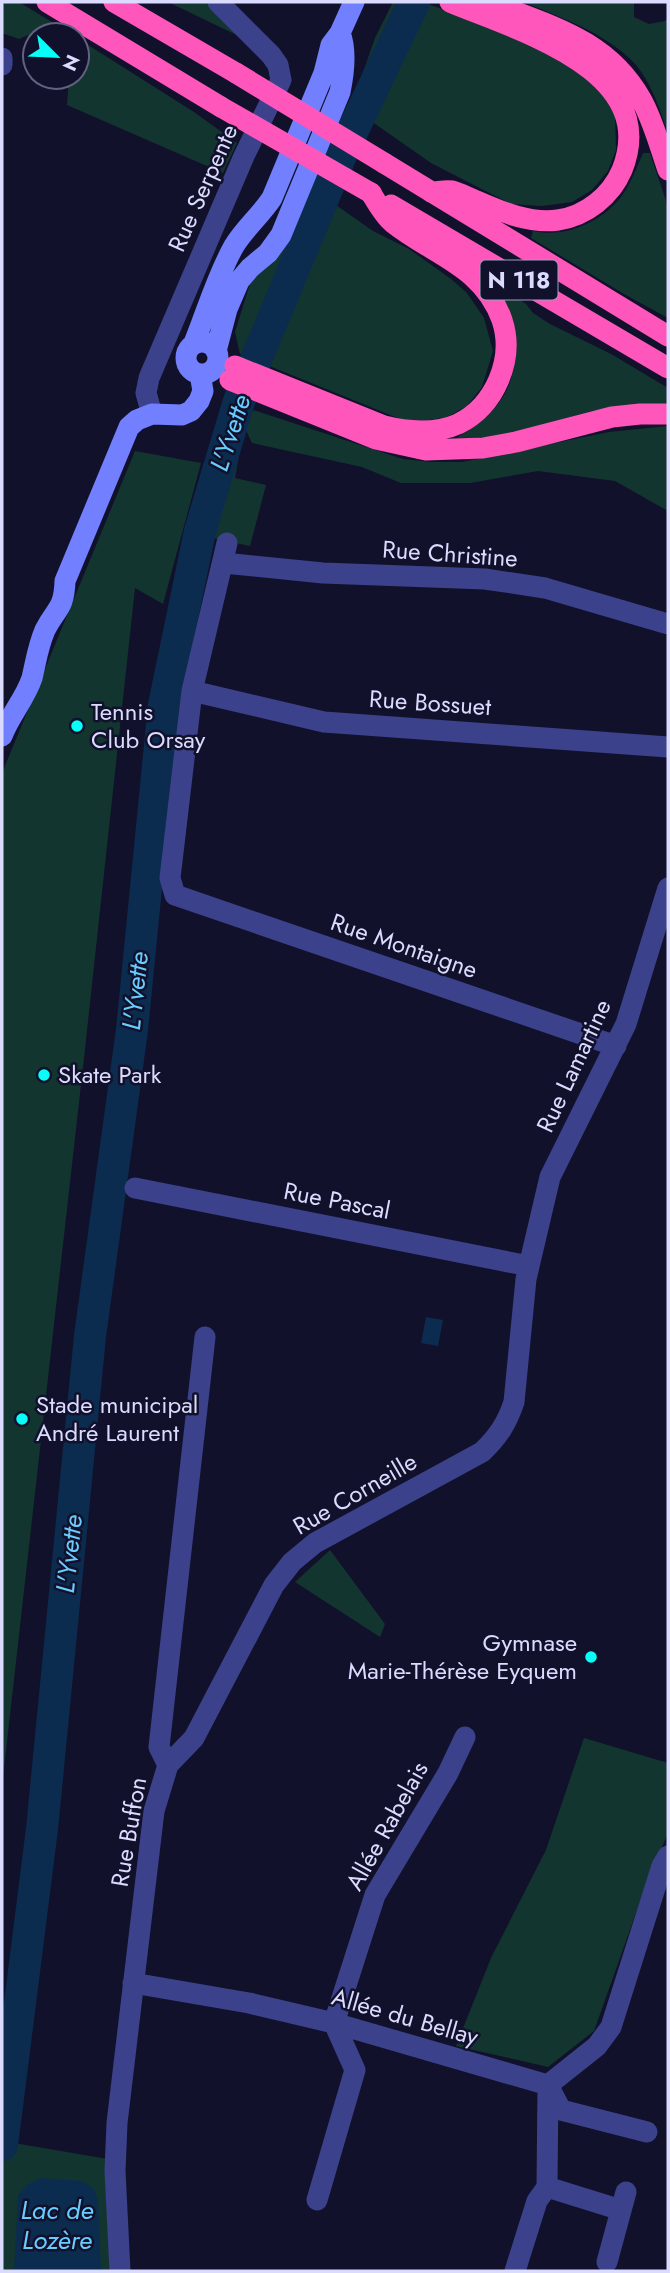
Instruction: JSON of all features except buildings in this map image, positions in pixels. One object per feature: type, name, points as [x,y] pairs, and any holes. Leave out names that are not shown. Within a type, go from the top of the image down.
[{"type":"highway","name":"N 118","points":[[47,2],[221,107],[668,368]]},
{"type":"highway","name":"N 118","points":[[114,2],[668,336]]},
{"type":"highway","points":[[431,192],[453,191],[503,212],[531,220],[557,220],[577,215],[594,206],[610,190],[621,172],[626,156],[626,118],[607,83],[591,69],[554,46],[450,2]]},
{"type":"highway","points":[[490,2],[569,33],[600,50],[616,63],[643,102],[668,170]]},
{"type":"highway","points":[[265,387],[384,426],[413,431],[442,429],[457,424],[487,401],[501,378],[506,351],[503,322],[490,294],[468,273],[391,222],[371,193]]},
{"type":"highway","points":[[218,367],[376,439],[426,450],[483,448],[516,442],[612,416],[668,414]]},
{"type":"main road","points":[[218,367],[191,370],[186,361],[187,351],[194,343],[226,261],[236,243],[272,198],[324,73],[331,45],[340,33],[354,2]]},
{"type":"main road","points":[[2,736],[19,708],[32,678],[36,653],[47,627],[57,614],[64,597],[65,581],[130,427],[137,420],[152,414],[182,415],[191,411],[218,367],[227,309],[239,281],[268,253],[281,235],[340,92],[344,75],[343,42],[340,33]]},
{"type":"main road","points":[[194,343],[209,343],[218,367]]},
{"type":"street","name":"Rue Serpente","points":[[152,414],[146,393],[149,378],[244,156],[281,80],[278,65],[271,55],[218,2]]},
{"type":"street","points":[[2,58],[2,65]]},
{"type":"street","name":"Rue Christine","points":[[192,691],[225,553],[323,573],[485,579],[545,588],[668,624]]},
{"type":"street","name":"Rue Bossuet","points":[[192,691],[324,722],[668,747]]},
{"type":"street","name":"Rue Montaigne","points":[[192,691],[170,878],[175,895],[616,1046]]},
{"type":"street","name":"Rue Lamartine","points":[[529,1266],[550,1177],[616,1046],[661,939],[668,888]]},
{"type":"street","name":"Rue Pascal","points":[[135,1188],[529,1266]]},
{"type":"street","name":"Rue Corneille","points":[[168,1765],[194,1738],[274,1585],[292,1562],[316,1543],[482,1452],[496,1438],[508,1421],[514,1402],[529,1266]]},
{"type":"street","name":"Rue Buffon","points":[[120,2271],[115,2171],[117,2123],[154,1811],[168,1765],[159,1747],[205,1337]]},
{"type":"street","name":"Allée Rabelais","points":[[334,2023],[375,1895],[448,1773],[465,1737]]},
{"type":"street","points":[[548,2085],[597,2046],[611,2026],[662,1866],[668,1856]]},
{"type":"street","name":"Allée du Bellay","points":[[133,1983],[249,2003],[334,2023],[548,2085]]},
{"type":"street","points":[[317,2200],[355,2070],[334,2023]]},
{"type":"street","points":[[548,2085],[561,2110],[647,2132]]},
{"type":"street","points":[[515,2271],[537,2201],[547,2187],[548,2085]]},
{"type":"street","points":[[547,2187],[623,2201],[607,2262]]},
{"type":"green space","points":[[2,2],[19,2],[50,21],[21,21],[19,39],[2,33]]},
{"type":"green space","points":[[168,2],[215,2],[247,40]]},
{"type":"green space","points":[[393,2],[422,2],[486,24],[555,55],[603,92],[615,115],[616,150],[608,171],[592,190],[572,202],[542,206],[511,204],[431,163],[351,107],[375,38]]},
{"type":"green space","points":[[523,2],[634,2],[634,17],[649,24],[668,18],[668,133],[648,82],[628,57],[591,32]]},
{"type":"green space","points":[[91,47],[194,112],[237,143],[223,173],[67,105],[68,91],[91,91]]},
{"type":"green space","points":[[643,153],[650,153],[668,207],[668,318],[531,238],[533,231],[546,233],[573,229],[610,209],[627,188]]},
{"type":"green space","points":[[303,182],[373,231],[409,249],[467,293],[484,318],[493,351],[482,387],[467,406],[447,417],[423,421],[400,419],[240,354],[235,332],[248,290],[287,192]]},
{"type":"green space","points":[[507,291],[550,324],[611,354],[668,388],[668,406],[592,411],[496,437],[456,438],[492,411],[510,382],[513,370],[512,355],[502,295]]},
{"type":"green space","points":[[253,410],[403,459],[431,462],[462,462],[609,432],[668,426],[668,511],[615,481],[538,471],[470,483],[401,483],[362,467],[252,443],[244,426]]},
{"type":"green space","name":"Stade municipal André Laurent","points":[[135,451],[201,463],[163,604],[135,588],[2,1786],[2,773]]},
{"type":"green space","points":[[232,453],[239,455],[235,478],[266,485],[250,546],[212,538]]},
{"type":"green space","points":[[330,1550],[385,1624],[380,1637],[295,1582]]},
{"type":"green space","points":[[584,1738],[668,1763],[668,1833],[648,1879],[594,2031],[548,2067],[456,2046],[491,1958],[546,1850]]},
{"type":"green space","points":[[2,2141],[108,2159],[110,2271],[2,2271]]},
{"type":"water","points":[[426,1317],[443,1320],[438,1346],[421,1343]]},
{"type":"water","name":"Lac de Lozère","points":[[41,2178],[82,2181],[94,2189],[98,2201],[101,2271],[14,2271],[18,2195],[27,2185]]},
{"type":"waterway","name":"L'Yvette","points":[[2,2145],[42,1829],[90,1336],[132,1030],[164,705],[200,531],[239,401],[341,155],[414,2]]},
{"type":"place","name":"Tennis Club Orsay","points":[[77,726]]},
{"type":"place","name":"Skate Park","points":[[44,1075]]},
{"type":"place","name":"Stade municipal André Laurent","points":[[22,1419]]},
{"type":"place","name":"Gymnase Marie-Thérèse Eyquem","points":[[591,1657]]}]
